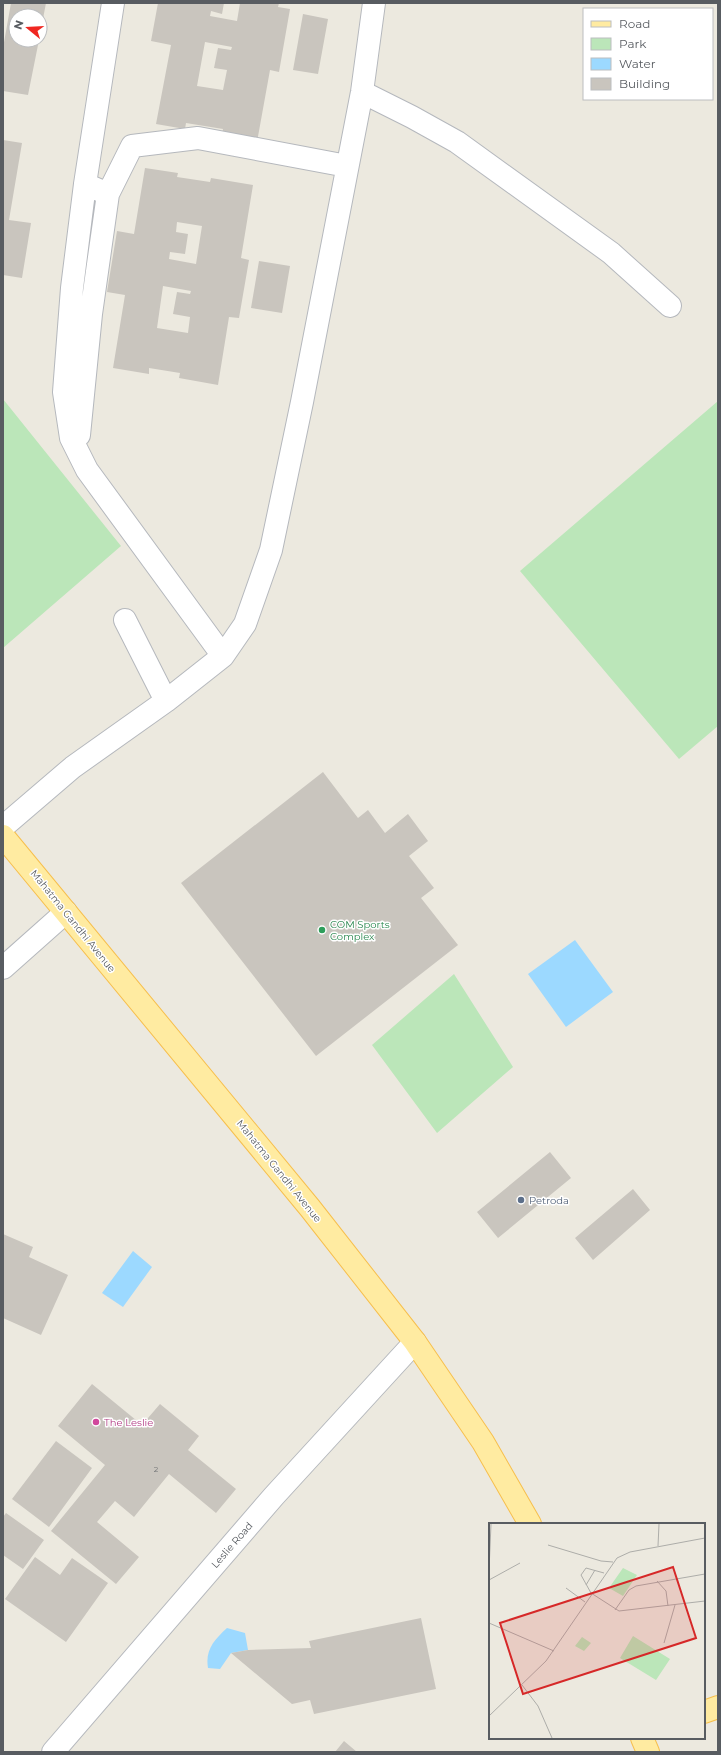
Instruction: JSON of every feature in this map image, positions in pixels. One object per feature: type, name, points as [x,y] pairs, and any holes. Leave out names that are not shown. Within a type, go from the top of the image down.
[{"type":"main road","name":"Mahatma Gandhi Avenue","points":[[3,836],[310,1208],[415,1342],[483,1442],[529,1523]]},
{"type":"main road","points":[[705,1712],[718,1707]]},
{"type":"main road","points":[[642,1739],[648,1752]]},
{"type":"street","points":[[114,3],[85,184],[72,288],[64,392],[72,438],[87,470],[223,656]]},
{"type":"street","points":[[3,827],[73,767],[166,701],[223,656],[245,624],[271,550],[302,402],[362,92],[374,3]]},
{"type":"street","points":[[362,92],[412,116],[457,142],[611,253],[670,306]]},
{"type":"street","points":[[78,450],[91,314],[108,194],[132,146],[198,138],[347,166]]},
{"type":"street","points":[[85,184],[108,194]]},
{"type":"street","points":[[125,620],[166,701]]},
{"type":"street","points":[[3,968],[66,912]]},
{"type":"street","name":"Leslie Road","points":[[54,1752],[274,1496],[415,1342]]},
{"type":"green space","points":[[3,399],[121,546],[3,648]]},
{"type":"green space","points":[[718,401],[718,726],[679,759],[520,571]]},
{"type":"green space","points":[[454,974],[513,1067],[437,1133],[372,1045]]},
{"type":"water","points":[[575,940],[613,992],[566,1027],[528,974]]},
{"type":"water","points":[[133,1251],[152,1267],[123,1307],[102,1293]]},
{"type":"water","points":[[227,1628],[245,1633],[248,1650],[231,1653],[220,1669],[208,1668],[207,1662],[209,1651],[214,1641]]},
{"type":"building","points":[[11,3],[46,3],[45,8],[10,8]]},
{"type":"building","points":[[158,3],[224,3],[222,14],[211,11],[210,16],[237,21],[240,3],[279,3],[278,7],[290,9],[279,72],[270,70],[257,142],[222,135],[223,129],[186,123],[185,129],[156,124],[171,45],[151,41]],"holes":[[[205,42],[232,47],[231,50],[218,48],[214,68],[227,70],[223,90],[197,86]]]},
{"type":"building","points":[[303,14],[328,19],[318,74],[293,70]]},
{"type":"building","points":[[8,20],[8,48],[37,48],[28,95],[3,91],[3,48]]},
{"type":"building","points":[[3,140],[22,143],[9,220],[31,223],[22,278],[3,275]]},
{"type":"building","points":[[145,168],[178,173],[177,177],[210,182],[211,178],[253,185],[241,258],[249,260],[239,318],[229,317],[218,385],[179,378],[180,373],[149,368],[149,374],[113,368],[125,295],[107,292],[117,231],[134,234]],"holes":[[[177,222],[202,226],[196,264],[169,259],[170,252],[185,254],[188,234],[176,232]],[[163,286],[191,291],[190,294],[177,292],[173,314],[190,317],[188,333],[157,328]]]},
{"type":"building","points":[[259,261],[290,266],[282,313],[251,308]]},
{"type":"building","points":[[323,772],[358,818],[368,810],[385,833],[408,814],[428,841],[409,856],[434,888],[421,898],[458,945],[316,1056],[181,883]]},
{"type":"building","points":[[550,1152],[571,1178],[498,1238],[477,1212]]},
{"type":"building","points":[[633,1189],[650,1210],[593,1260],[575,1238]]},
{"type":"building","points":[[3,1234],[33,1247],[29,1257],[68,1275],[41,1335],[3,1318]]},
{"type":"building","points":[[92,1384],[142,1425],[160,1404],[199,1436],[188,1450],[236,1489],[216,1513],[169,1474],[134,1517],[115,1501],[97,1522],[139,1557],[116,1584],[51,1531],[105,1465],[58,1426]]},
{"type":"building","points":[[56,1441],[92,1468],[49,1527],[12,1499]]},
{"type":"building","points":[[6,1513],[44,1540],[23,1569],[3,1555],[3,1517]]},
{"type":"building","points":[[35,1557],[60,1575],[72,1558],[108,1583],[66,1642],[5,1599]]},
{"type":"building","points":[[421,1618],[436,1689],[314,1714],[310,1700],[292,1704],[231,1653],[248,1650],[311,1648],[309,1641]]},
{"type":"building","points":[[344,1741],[357,1752],[335,1752]]},
{"type":"place","name":"COM Sports Complex","points":[[322,930]]},
{"type":"place","name":"Petroda","points":[[521,1200]]},
{"type":"place","name":"The Leslie","points":[[96,1422]]}]
